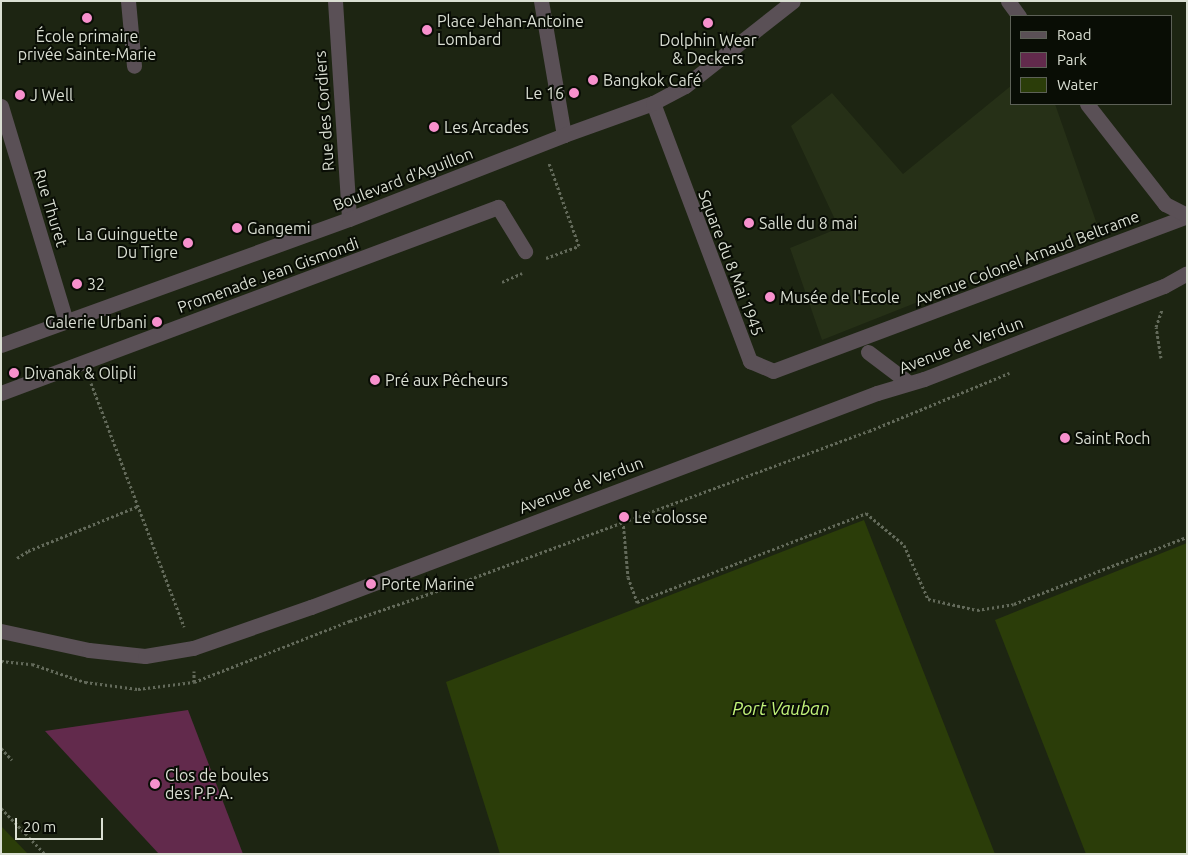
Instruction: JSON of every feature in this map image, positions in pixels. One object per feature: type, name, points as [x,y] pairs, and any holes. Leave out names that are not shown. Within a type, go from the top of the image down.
[{"type":"street","points":[[128,1],[134,66]]},
{"type":"street","name":"Rue des Cordiers","points":[[335,1],[349,219]]},
{"type":"street","points":[[541,1],[564,135]]},
{"type":"street","name":"Boulevard d'Aguillon","points":[[1,344],[349,219],[564,135],[653,103],[685,86],[793,1]]},
{"type":"street","points":[[1008,1],[1018,15]]},
{"type":"street","name":"Square du 8 Mai 1945","points":[[653,103],[750,362],[773,371],[823,353]]},
{"type":"street","points":[[1088,105],[1165,204],[1187,215]]},
{"type":"street","name":"Rue Thuret","points":[[1,106],[66,321]]},
{"type":"street","name":"Promenade Jean Gismondi","points":[[1,393],[498,207],[525,251]]},
{"type":"street","name":"Avenue Colonel Arnaud Beltrame","points":[[823,353],[1187,215]]},
{"type":"street","name":"Avenue de Verdun","points":[[1159,287],[1187,260]]},
{"type":"street","name":"Avenue de Verdun","points":[[1,631],[89,650],[145,656],[193,648],[311,607],[602,496],[909,383],[1159,287],[1187,273]]},
{"type":"street","points":[[868,352],[909,383]]},
{"type":"path","points":[[540,260],[579,246],[542,144]]},
{"type":"path","points":[[1159,287],[1162,311],[1156,327],[1161,358]]},
{"type":"path","points":[[1154,314],[1171,308]]},
{"type":"path","points":[[194,682],[350,621],[446,588],[868,431],[1015,370]]},
{"type":"path","points":[[89,378],[193,648]]},
{"type":"path","points":[[17,558],[28,551],[138,506]]},
{"type":"path","points":[[623,521],[628,577],[637,602],[866,514],[904,545],[928,598],[977,610],[1014,604],[1187,536]]},
{"type":"path","points":[[1,748],[12,760]]},
{"type":"path","points":[[1,808],[45,854]]},
{"type":"shaded area","points":[[1010,87],[1010,105],[1055,105],[1099,230],[822,340],[790,248],[839,228],[791,126],[832,93],[903,174]]},
{"type":"green space","name":"Clos de boules des P.P.A.","points":[[188,710],[243,854],[159,854],[45,731]]},
{"type":"water","name":"Port Vauban","points":[[864,520],[995,854],[500,854],[446,682]]},
{"type":"water","points":[[1187,543],[1187,854],[1086,854],[995,620]]},
{"type":"water","points":[[1,826],[28,854],[1,854]]},
{"type":"place","name":"École primaire privée Sainte-Marie","points":[[87,18]]},
{"type":"place","name":"Dolphin Wear & Deckers","points":[[708,23]]},
{"type":"place","name":"Place Jehan-Antoine Lombard","points":[[427,30]]},
{"type":"place","name":"Bangkok Café","points":[[593,80]]},
{"type":"place","name":"Le 16","points":[[574,93]]},
{"type":"place","name":"J Well","points":[[20,95]]},
{"type":"place","name":"Les Arcades","points":[[434,127]]},
{"type":"place","name":"Salle du 8 mai","points":[[749,223]]},
{"type":"place","name":"Gangemi","points":[[237,228]]},
{"type":"place","name":"La Guinguette Du Tigre","points":[[188,243]]},
{"type":"place","name":"32","points":[[77,284]]},
{"type":"place","name":"Musée de l'Ecole","points":[[770,297]]},
{"type":"place","name":"Galerie Urbani","points":[[157,322]]},
{"type":"place","name":"Divanak & Olipli","points":[[14,373]]},
{"type":"place","name":"Pré aux Pêcheurs","points":[[375,380]]},
{"type":"place","name":"Saint Roch","points":[[1065,438]]},
{"type":"place","name":"Le colosse","points":[[624,517]]},
{"type":"place","name":"Porte Marine","points":[[371,584]]},
{"type":"place","name":"Clos de boules des P.P.A.","points":[[155,784]]}]
